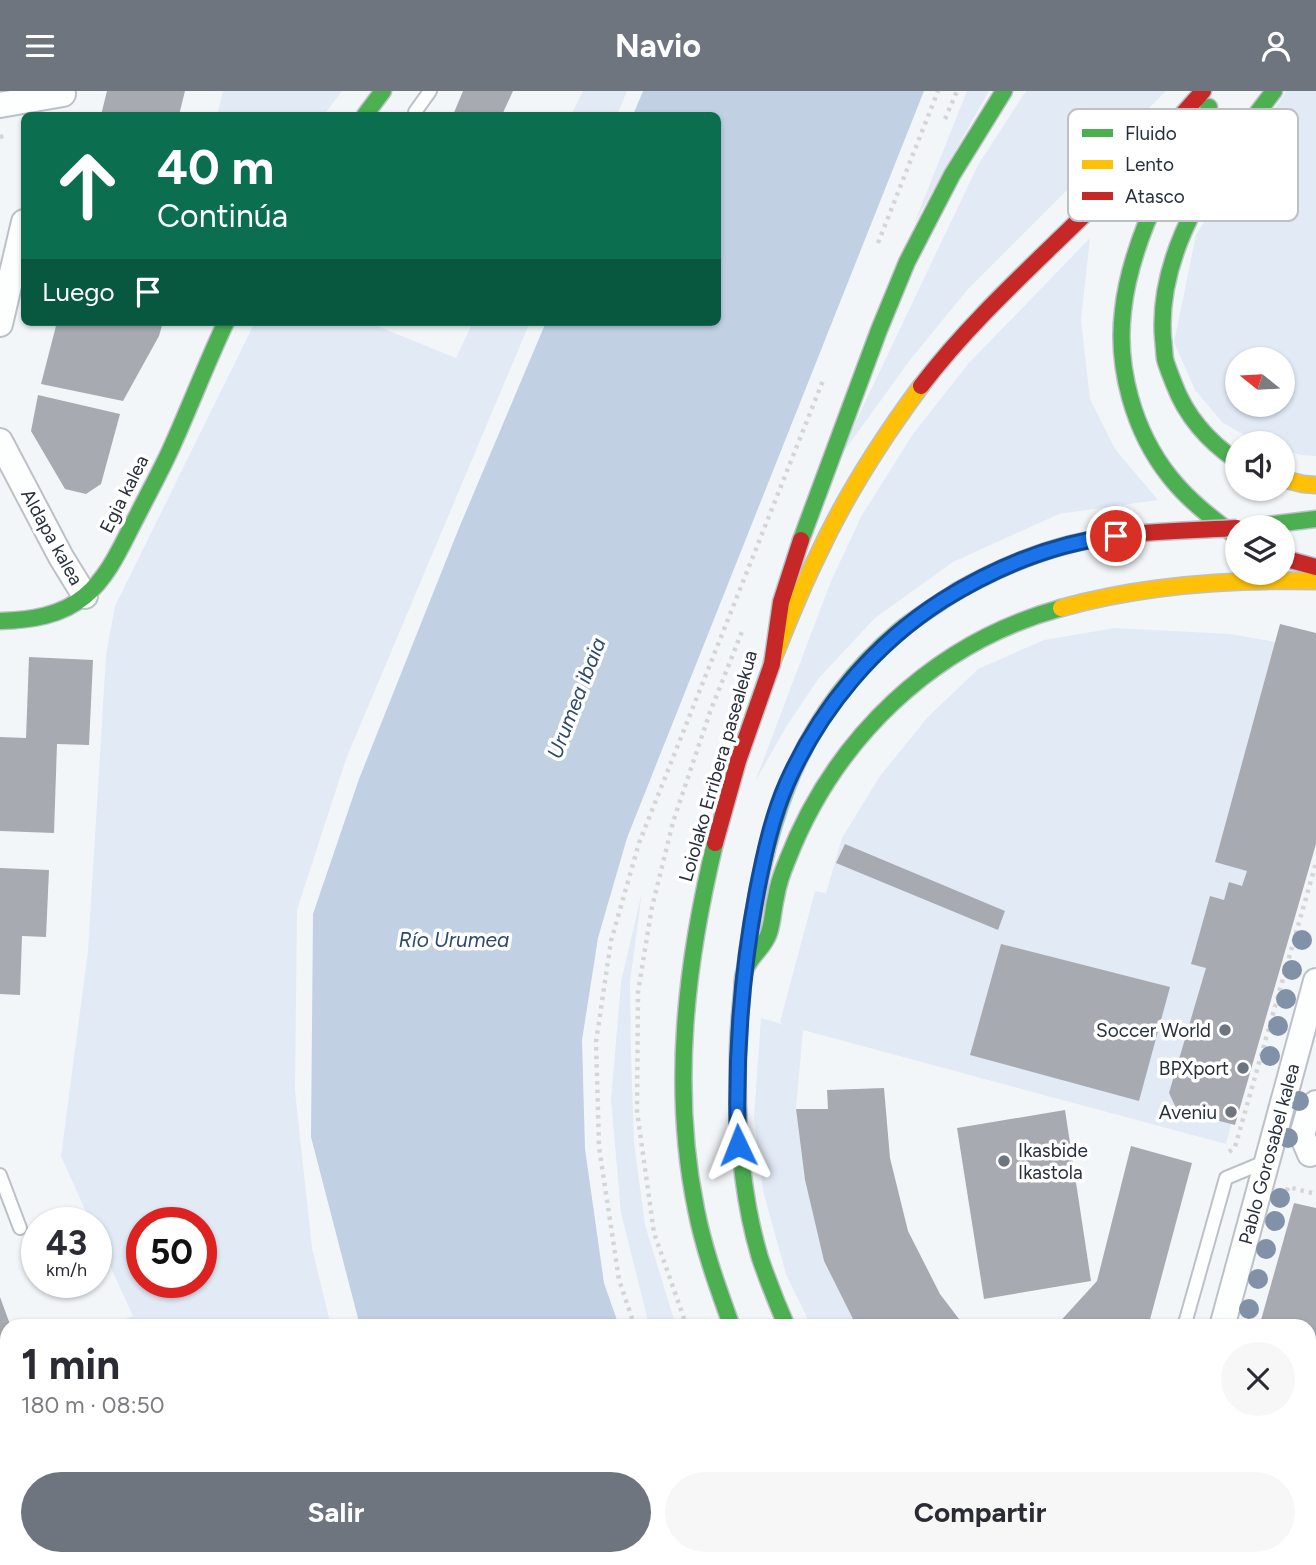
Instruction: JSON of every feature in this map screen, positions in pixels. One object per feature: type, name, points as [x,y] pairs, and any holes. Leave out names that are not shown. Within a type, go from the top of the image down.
[{"type":"main road","points":[[367,112],[383,91]]},
{"type":"main road","name":"Loiolako Erribera pasealekua","points":[[729,1319],[703,1240],[686,1149],[683,1057],[690,971],[708,869],[734,775],[772,662],[782,596],[876,339],[905,266],[933,208],[966,149],[1004,91]]},
{"type":"main road","points":[[1187,109],[1203,91]]},
{"type":"main road","points":[[1208,109],[1213,91]]},
{"type":"main road","points":[[1260,109],[1274,91]]},
{"type":"main road","points":[[772,662],[824,540],[878,448],[920,388],[975,322],[1077,221]]},
{"type":"main road","points":[[1148,221],[1128,271],[1121,315],[1122,355],[1128,391],[1139,424],[1156,458],[1184,494],[1225,529]]},
{"type":"main road","points":[[1189,221],[1168,276],[1162,320],[1164,354],[1171,382],[1187,410],[1203,432],[1225,452]]},
{"type":"main road","name":"Egia kalea","points":[[0,621],[32,620],[50,616],[68,608],[99,582],[115,559],[173,444],[224,326]]},
{"type":"main road","points":[[1295,482],[1316,485]]},
{"type":"main road","points":[[1295,522],[1316,519]]},
{"type":"main road","points":[[784,1319],[763,1266],[744,1191],[738,1145],[737,1064],[739,1022],[751,921],[761,871],[773,823],[800,757],[840,694],[895,634],[926,611],[984,576],[1012,563],[1071,544],[1101,538],[1225,529]]},
{"type":"main road","points":[[1295,561],[1316,567]]},
{"type":"main road","points":[[745,970],[766,939],[779,885],[800,829],[818,794],[864,730],[892,702],[954,654],[1025,619],[1062,607],[1101,599],[1184,586],[1316,581]]},
{"type":"street","points":[[0,105],[61,100]]},
{"type":"street","points":[[0,324],[21,235]]},
{"type":"street","name":"Aldapa kalea","points":[[0,441],[61,557],[85,596]]},
{"type":"street","name":"Pablo Gorosabel kalea","points":[[1224,1319],[1316,981]]},
{"type":"street","points":[[1292,1069],[1306,1086],[1316,1089]]},
{"type":"street","points":[[1313,1155],[1302,1135],[1310,1108],[1316,1103]]},
{"type":"street","points":[[1267,1161],[1288,1153],[1313,1155]]},
{"type":"lane","points":[[415,112],[430,91]]},
{"type":"lane","points":[[1186,1319],[1226,1178],[1267,1161]]},
{"type":"lane","points":[[0,1175],[20,1228]]},
{"type":"path","points":[[876,247],[938,91]]},
{"type":"path","points":[[0,137],[8,135]]},
{"type":"path","points":[[632,1319],[619,1280],[599,1147],[596,1042],[611,941],[639,843],[825,376]]},
{"type":"path","points":[[1226,1154],[1236,1147],[1316,863]]},
{"type":"shaded area","points":[[223,91],[342,91],[326,112],[218,112]]},
{"type":"shaded area","points":[[583,91],[627,91],[618,112],[572,112]]},
{"type":"shaded area","points":[[967,91],[989,91],[914,224]]},
{"type":"shaded area","points":[[1026,91],[1166,91],[1148,109],[1068,109],[1068,189],[968,289],[910,360],[837,461],[978,165]]},
{"type":"shaded area","points":[[1286,91],[1316,91],[1316,456],[1295,453],[1295,431],[1237,431],[1223,423],[1195,390],[1174,342],[1196,235],[1205,221],[1298,221],[1298,109],[1275,109]]},
{"type":"shaded area","points":[[1090,238],[1081,320],[1090,399],[1115,449],[1158,500],[1059,514],[953,562],[875,618],[819,678],[786,727],[755,782],[831,581],[862,515],[913,434],[968,364]]},
{"type":"shaded area","points":[[253,326],[377,326],[456,358],[471,326],[528,326],[346,759],[297,910],[295,1091],[312,1248],[329,1319],[125,1319],[133,1316],[112,1270],[112,1207],[84,1207],[61,1156],[88,951],[106,655],[115,606]]},
{"type":"shaded area","points":[[1115,628],[1230,634],[1316,649],[1316,802],[1226,1144],[803,1030],[796,1109],[805,1181],[824,1261],[853,1319],[808,1319],[786,1274],[763,1191],[754,1117],[761,1018],[785,1025],[780,1022],[815,891],[826,893],[842,838],[880,776],[927,718],[978,669],[1044,640]]},
{"type":"shaded area","points":[[642,892],[630,982],[634,1142],[645,1225],[674,1319],[648,1319],[621,1213],[611,1100],[621,982]]},
{"type":"water","name":"Río Urumea","points":[[643,91],[924,91],[627,838],[598,938],[582,1040],[585,1149],[604,1283],[617,1319],[358,1319],[311,1137],[313,914],[359,779],[459,528],[544,326],[721,326],[721,112],[634,112]]},
{"type":"building","points":[[107,91],[185,91],[180,112],[102,112]]},
{"type":"building","points":[[463,91],[513,91],[503,112],[454,112]]},
{"type":"building","points":[[56,326],[162,326],[123,401],[41,384]]},
{"type":"building","points":[[38,395],[120,414],[101,484],[86,494],[65,489],[31,431]]},
{"type":"building","points":[[1280,624],[1316,633],[1316,844],[1235,1125],[1177,1110],[1169,1093],[1206,968],[1191,964],[1210,896],[1224,900],[1229,882],[1242,886],[1247,871],[1215,862]]},
{"type":"building","points":[[29,657],[93,660],[89,745],[57,744],[54,833],[0,831],[0,737],[26,738]]},
{"type":"building","points":[[845,844],[1005,911],[998,930],[836,863]]},
{"type":"building","points":[[0,868],[49,870],[46,937],[22,936],[20,995],[0,994]]},
{"type":"building","points":[[1001,944],[1170,987],[1139,1101],[970,1055]]},
{"type":"building","points":[[884,1088],[890,1158],[908,1231],[940,1294],[959,1319],[853,1319],[824,1261],[805,1180],[796,1109],[828,1109],[827,1090]]},
{"type":"building","points":[[1065,1110],[1091,1281],[984,1299],[957,1128]]},
{"type":"building","name":"Ikasbide Ikastola","points":[[1131,1146],[1192,1163],[1150,1319],[1062,1319],[1097,1281]]},
{"type":"building","points":[[1294,1203],[1316,1208],[1316,1319],[1261,1319]]},
{"type":"building","points":[[0,1297],[8,1319],[0,1319]]},
{"type":"traffic: fast","points":[[367,112],[383,91]]},
{"type":"traffic: fast","points":[[801,540],[907,262],[952,175],[1004,91]]},
{"type":"traffic: fast","points":[[1261,109],[1274,91]]},
{"type":"traffic: fast","points":[[1147,221],[1138,245],[1124,300],[1122,355],[1130,399],[1146,440],[1170,477],[1185,494],[1225,528]]},
{"type":"traffic: fast","points":[[1189,221],[1170,270],[1164,304],[1165,359],[1185,407],[1200,427],[1225,451]]},
{"type":"traffic: fast","points":[[0,621],[34,618],[66,608],[85,596],[102,579],[121,548],[164,462],[224,326]]},
{"type":"traffic: fast","points":[[1295,522],[1316,519]]},
{"type":"traffic: fast","points":[[745,970],[761,873],[773,827],[807,742],[832,703],[862,665],[900,630],[957,591]]},
{"type":"traffic: fast","points":[[784,1319],[760,1258],[748,1207],[741,1156],[738,1046],[743,978],[746,967],[769,933],[780,879],[787,861],[807,817],[832,775],[861,737],[894,702],[930,671],[971,645],[1014,624],[1061,608]]},
{"type":"traffic: fast","points":[[715,843],[696,934],[690,979],[685,1025],[684,1117],[688,1163],[699,1224],[729,1319]]},
{"type":"traffic: slow","points":[[772,662],[839,512],[878,448],[921,386]]},
{"type":"traffic: slow","points":[[1295,482],[1316,485]]},
{"type":"traffic: slow","points":[[1061,608],[1123,594],[1187,585],[1316,581]]},
{"type":"traffic: jam","points":[[1187,109],[1203,91]]},
{"type":"traffic: jam","points":[[921,386],[979,319],[1078,221]]},
{"type":"traffic: jam","points":[[957,591],[1012,564],[1071,544],[1133,534],[1225,529]]},
{"type":"traffic: jam","points":[[715,843],[738,761],[772,664],[781,602],[801,540]]},
{"type":"traffic: jam","points":[[1295,561],[1316,567]]},
{"type":"place","name":"Soccer World","points":[[1225,1030]]},
{"type":"place","name":"BPXport","points":[[1243,1068]]},
{"type":"place","name":"Aveniu","points":[[1231,1112]]},
{"type":"place","name":"Ikasbide Ikastola","points":[[1004,1161]]},
{"type":"route","points":[[738,1145],[739,1022],[751,921],[773,823],[786,786],[819,724],[865,664],[895,634],[957,591],[984,576],[1041,552],[1116,536]]},
{"type":"water label","name":"Urumea ibaia","points":[[576,698]]}]
